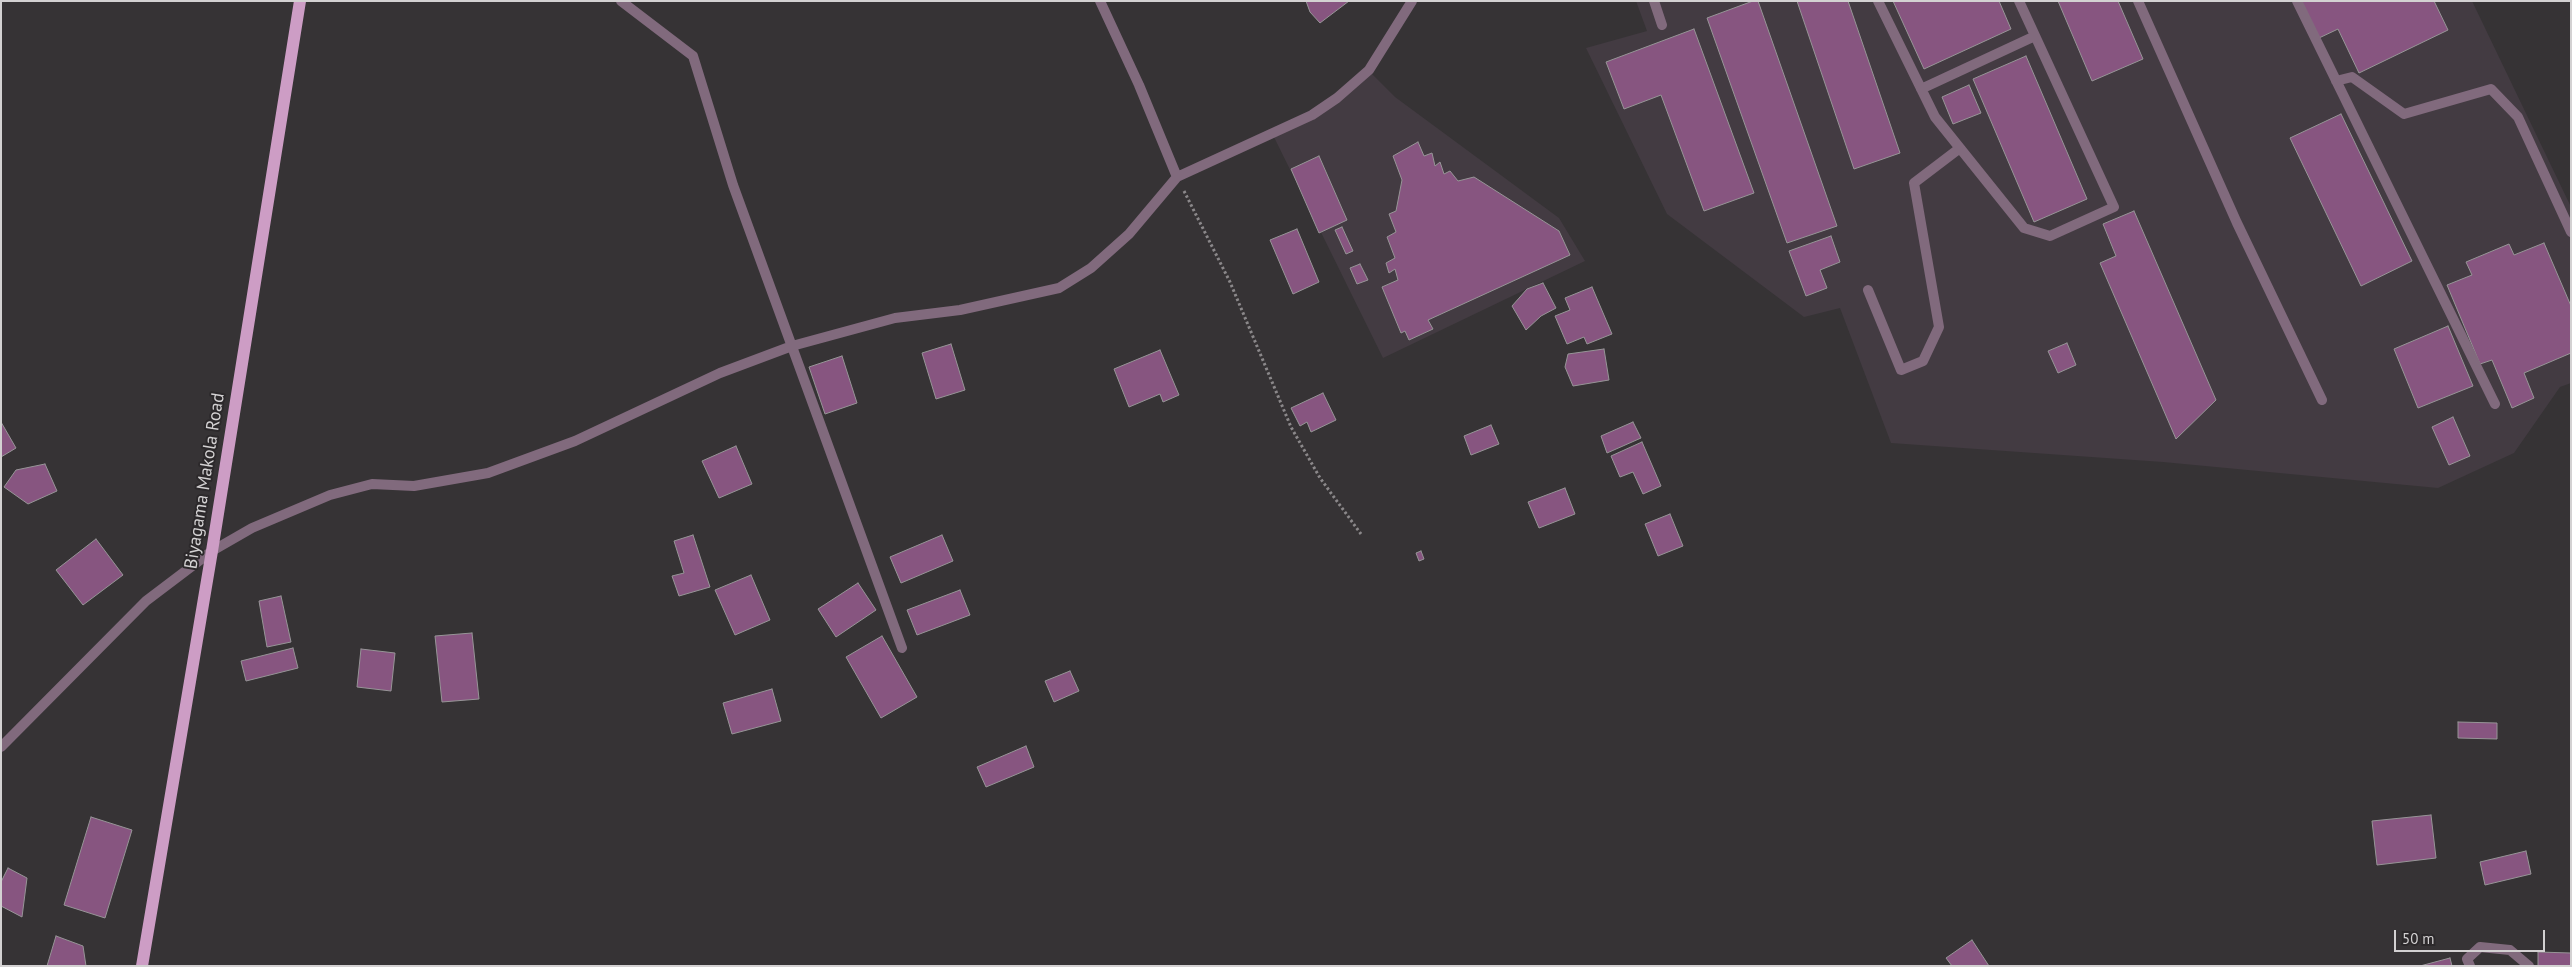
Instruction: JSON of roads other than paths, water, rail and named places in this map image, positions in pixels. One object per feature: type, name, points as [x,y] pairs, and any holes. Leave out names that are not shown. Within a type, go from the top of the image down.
[{"type":"main road","name":"Biyagama Makola Road","points":[[142,966],[212,551],[300,1]]},
{"type":"street","points":[[621,1],[693,56],[733,184],[902,648]]},
{"type":"street","points":[[1100,1],[1139,85],[1177,177]]},
{"type":"street","points":[[1,747],[146,602],[212,551],[252,528],[330,495],[372,484],[414,486],[488,473],[575,441],[720,373],[792,346],[895,318],[960,310],[1058,288],[1091,268],[1130,234],[1177,177],[1312,115],[1337,98],[1369,70],[1412,1]]},
{"type":"street","points":[[1654,1],[1662,25]]},
{"type":"street","points":[[1878,1],[1935,117],[2024,228],[2050,236],[2114,206],[2019,1]]},
{"type":"street","points":[[2138,1],[2237,223],[2322,400]]},
{"type":"street","points":[[2296,1],[2495,404]]},
{"type":"street","points":[[1921,89],[2035,36]]},
{"type":"street","points":[[2336,81],[2352,77],[2404,114],[2490,88],[2518,117],[2571,232]]},
{"type":"street","points":[[1868,290],[1901,370],[1924,361],[1939,327],[1914,182],[1960,148]]},
{"type":"street","points":[[2470,966],[2467,959],[2480,948],[2510,950],[2530,966]]}]
